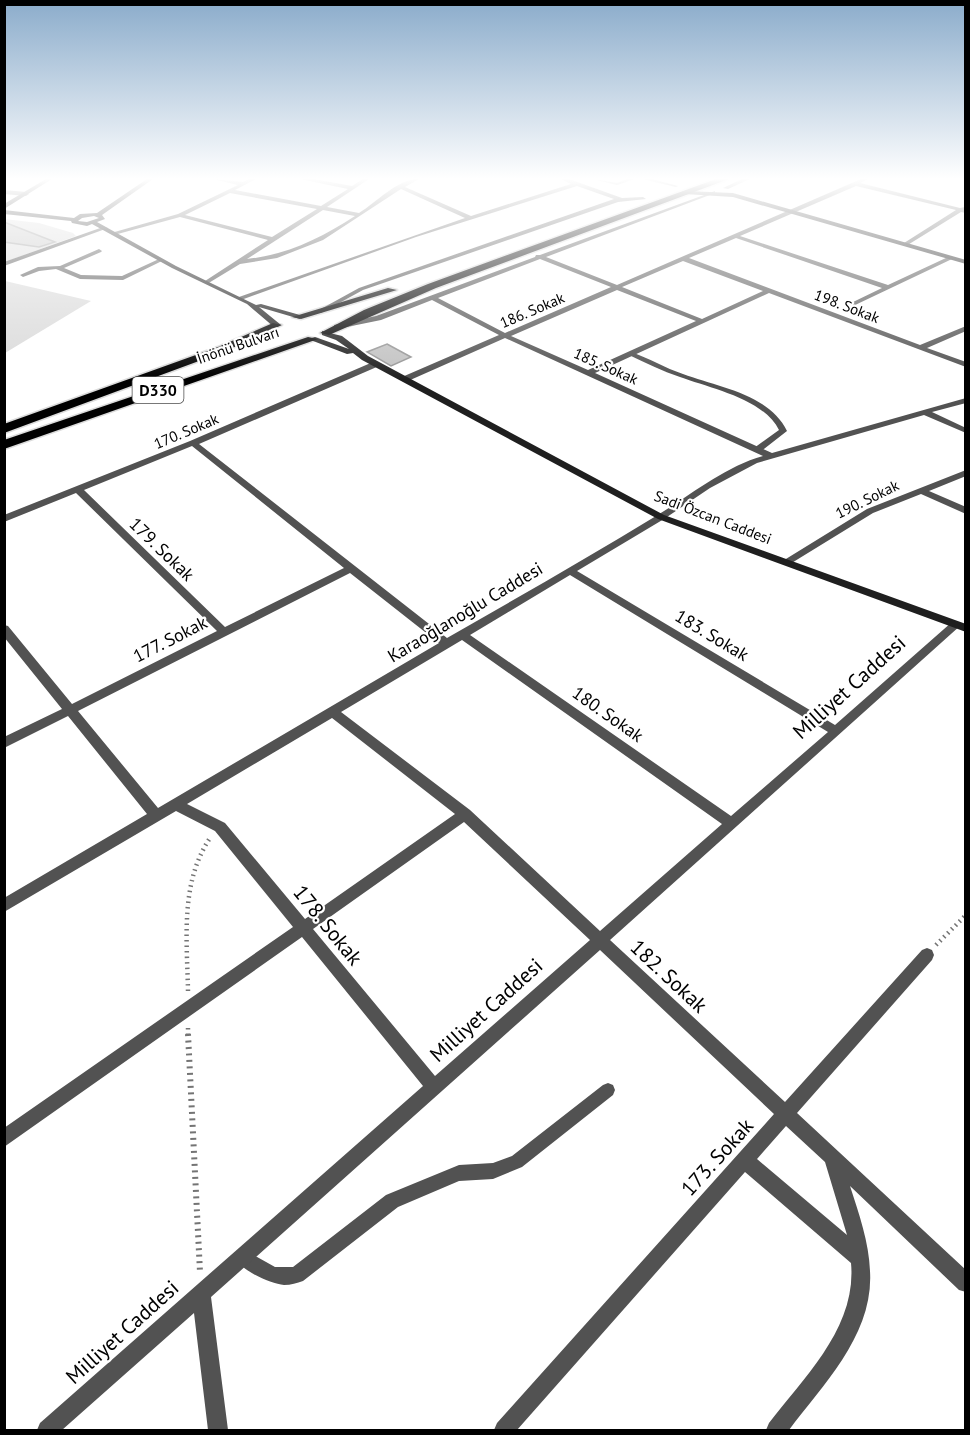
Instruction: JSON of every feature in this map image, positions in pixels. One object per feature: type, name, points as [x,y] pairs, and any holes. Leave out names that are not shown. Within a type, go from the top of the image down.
[{"type":"highway","name":"İnönü Bulvarı","points":[[4,429],[231,346],[297,317],[409,285],[515,246]]},
{"type":"highway","points":[[297,317],[314,317],[326,321],[328,329],[331,330],[411,294],[542,246]]},
{"type":"highway","points":[[277,325],[275,332],[282,338],[312,339]]},
{"type":"highway","name":"İnönü Bulvarı","points":[[4,445],[312,339],[331,330]]},
{"type":"street","points":[[4,264],[55,246]]},
{"type":"street","points":[[137,246],[241,298],[297,317]]},
{"type":"street","points":[[207,282],[265,246]]},
{"type":"street","points":[[239,262],[268,260],[288,254],[303,246]]},
{"type":"street","points":[[241,298],[391,246]]},
{"type":"street","name":"İnönü Bulvarı","points":[[321,311],[360,289],[485,246]]},
{"type":"street","points":[[331,330],[367,321],[433,298],[569,246]]},
{"type":"street","name":"186. Sokak","points":[[405,379],[716,246]]},
{"type":"street","points":[[765,246],[887,287]]},
{"type":"street","points":[[912,246],[966,262]]},
{"type":"street","points":[[526,252],[702,321]]},
{"type":"street","points":[[853,304],[950,258]]},
{"type":"street","name":"198. Sokak","points":[[685,259],[966,365]]},
{"type":"street","points":[[589,373],[768,291]]},
{"type":"street","points":[[241,298],[264,313],[277,325]]},
{"type":"street","name":"185. Sokak","points":[[433,298],[506,336],[769,455]]},
{"type":"street","points":[[920,348],[966,328]]},
{"type":"street","name":"Sadi Özcan Caddesi","points":[[331,330],[365,358]]},
{"type":"street","name":"Sadi Özcan Caddesi","points":[[312,339],[376,363],[661,517],[961,626]]},
{"type":"street","name":"170. Sokak","points":[[4,519],[193,443],[376,363]]},
{"type":"street","name":"Karaoğlanoğlu Caddesi","points":[[4,906],[661,517],[733,471],[769,455],[966,400]]},
{"type":"street","points":[[925,412],[966,431]]},
{"type":"street","points":[[193,443],[447,644]]},
{"type":"street","name":"190. Sokak","points":[[786,562],[870,511],[966,473]]},
{"type":"street","name":"179. Sokak","points":[[77,489],[224,632]]},
{"type":"street","points":[[920,490],[966,511]]},
{"type":"street","name":"177. Sokak","points":[[4,743],[351,568]]},
{"type":"street","name":"183. Sokak","points":[[570,571],[836,731]]},
{"type":"street","name":"Milliyet Caddesi","points":[[48,1431],[836,731],[961,626]]},
{"type":"street","points":[[4,628],[157,817]]},
{"type":"street","name":"180. Sokak","points":[[463,635],[732,824]]},
{"type":"street","name":"182. Sokak","points":[[333,712],[465,814],[966,1283]]},
{"type":"street","name":"178. Sokak","points":[[177,805],[220,827],[434,1087]]},
{"type":"street","points":[[4,1139],[465,814]]},
{"type":"street","name":"173. Sokak","points":[[504,1431],[927,955]]},
{"type":"street","points":[[776,1431],[846,1336],[855,1314],[861,1287],[859,1258],[852,1223],[831,1156]]},
{"type":"street","points":[[744,1160],[859,1258]]},
{"type":"street","points":[[201,1294],[218,1431]]},
{"type":"lane","points":[[23,275],[38,269],[60,268],[99,252]]},
{"type":"lane","points":[[60,268],[80,277],[123,278],[161,260]]},
{"type":"lane","points":[[631,354],[740,396],[779,420],[783,431],[757,450]]},
{"type":"lane","points":[[243,1257],[273,1276],[284,1279],[297,1275],[392,1201],[459,1173],[493,1171],[517,1162],[608,1090]]},
{"type":"path","points":[[201,1294],[192,1152],[188,1010],[190,882],[199,856],[220,827]]},
{"type":"path","points":[[927,955],[966,915]]},
{"type":"shaded area","points":[[5,246],[49,246],[5,262]]},
{"type":"shaded area","points":[[5,281],[91,301],[5,353]]},
{"type":"building","points":[[387,344],[411,357],[391,366],[367,352]]}]
